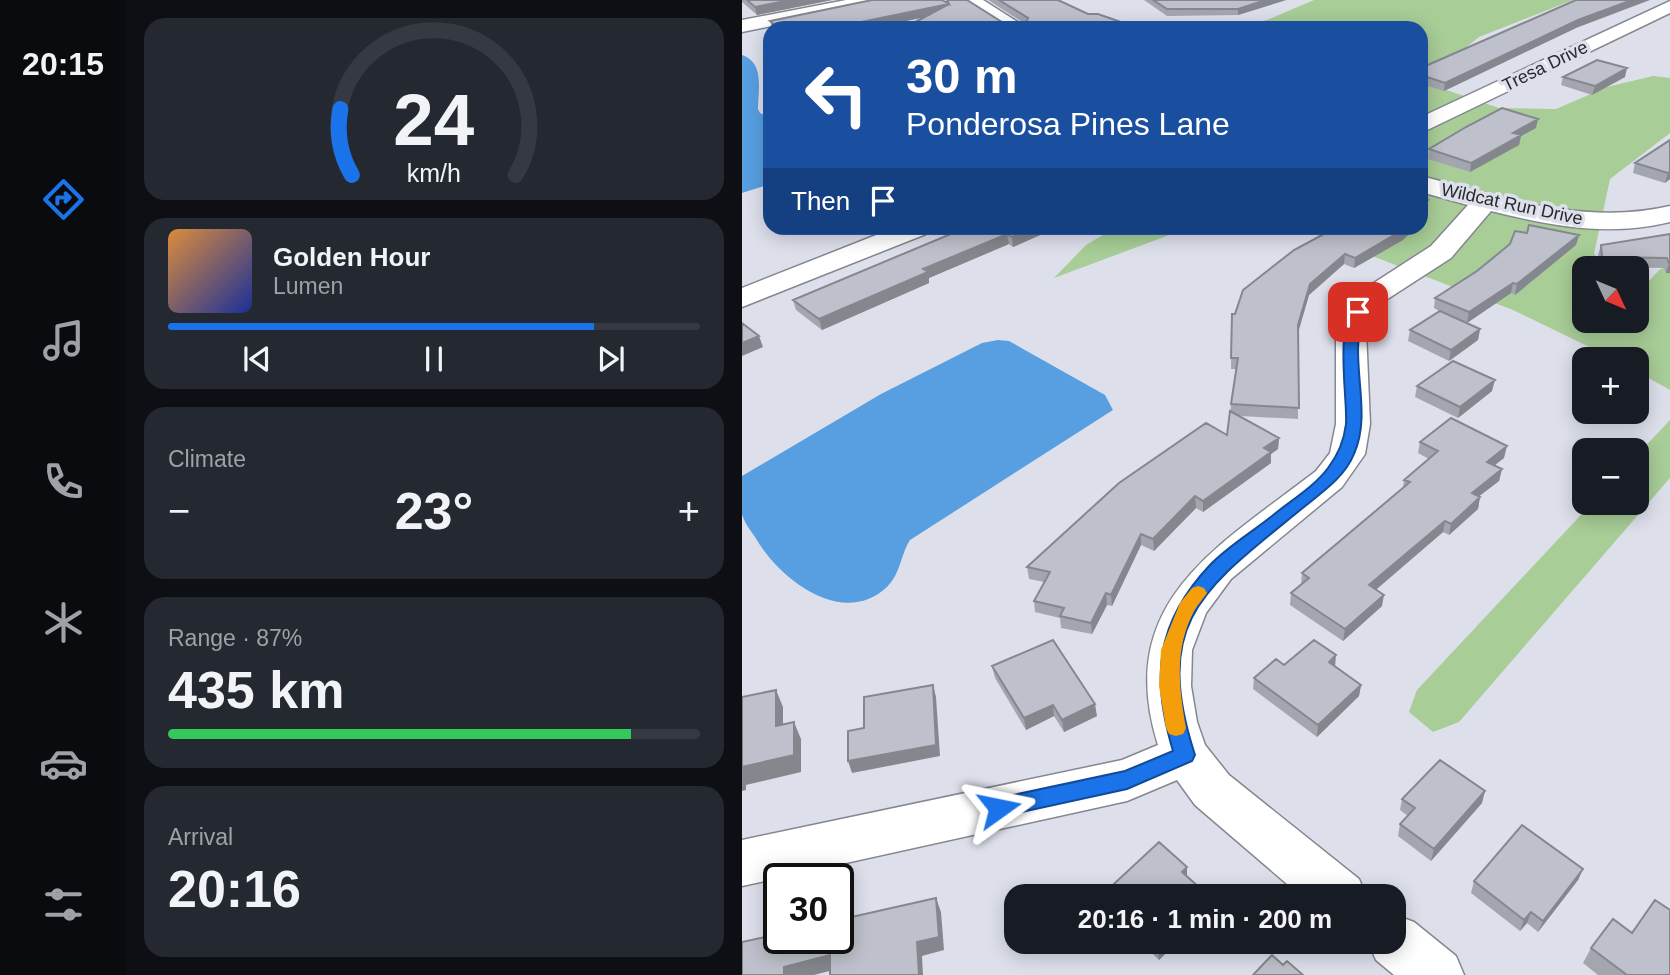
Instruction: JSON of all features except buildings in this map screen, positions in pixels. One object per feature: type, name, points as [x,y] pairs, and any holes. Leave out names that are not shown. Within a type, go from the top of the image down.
[{"type":"street","points":[[767,21],[873,0]]},
{"type":"street","points":[[970,0],[1005,21]]},
{"type":"street","name":"Tresa Drive","points":[[1428,123],[1670,6]]},
{"type":"street","points":[[742,26],[763,22]]},
{"type":"street","name":"Wildcat Run Drive","points":[[1428,186],[1560,218],[1641,220],[1670,214]]},
{"type":"street","points":[[1326,884],[1212,790],[1185,755],[1174,722],[1169,686],[1170,650],[1186,607],[1216,569],[1329,478],[1347,454],[1353,424],[1350,330],[1358,312],[1376,294],[1440,252],[1486,200]]},
{"type":"street","points":[[742,298],[900,235]]},
{"type":"street","points":[[742,863],[1127,780],[1185,755]]},
{"type":"street","points":[[1406,950],[1436,975]]},
{"type":"green space","points":[[1314,0],[1573,0],[1479,37],[1428,78],[1428,21],[1263,21]]},
{"type":"green space","points":[[1653,76],[1670,78],[1670,133],[1610,179],[1594,254],[1596,256],[1572,256],[1572,333],[1649,333],[1649,281],[1659,270],[1670,264],[1670,390],[1649,378],[1649,347],[1589,347],[1513,310],[1317,235],[1428,235],[1428,84],[1499,108],[1556,109],[1607,87]]},
{"type":"green space","points":[[1103,235],[1169,235],[1054,278],[1086,245]]},
{"type":"green space","points":[[1670,420],[1670,478],[1649,502],[1649,442]]},
{"type":"green space","points":[[1581,515],[1638,515],[1459,722],[1433,732],[1409,712],[1417,690]]},
{"type":"water","points":[[742,55],[754,64],[759,78],[758,109],[763,114],[763,186],[742,193]]},
{"type":"water","points":[[1009,341],[1105,395],[1113,410],[910,540],[892,582],[869,599],[851,603],[832,600],[813,593],[779,568],[765,553],[743,517],[742,476],[881,394],[982,343]]},
{"type":"slow traffic","points":[[1176,728],[1169,686],[1170,650],[1186,607],[1198,593]]},
{"type":"route","points":[[999,808],[1127,780],[1185,755],[1174,722],[1169,686],[1170,650],[1186,607],[1216,569],[1329,478],[1347,454],[1353,424],[1350,330],[1358,312]]}]
